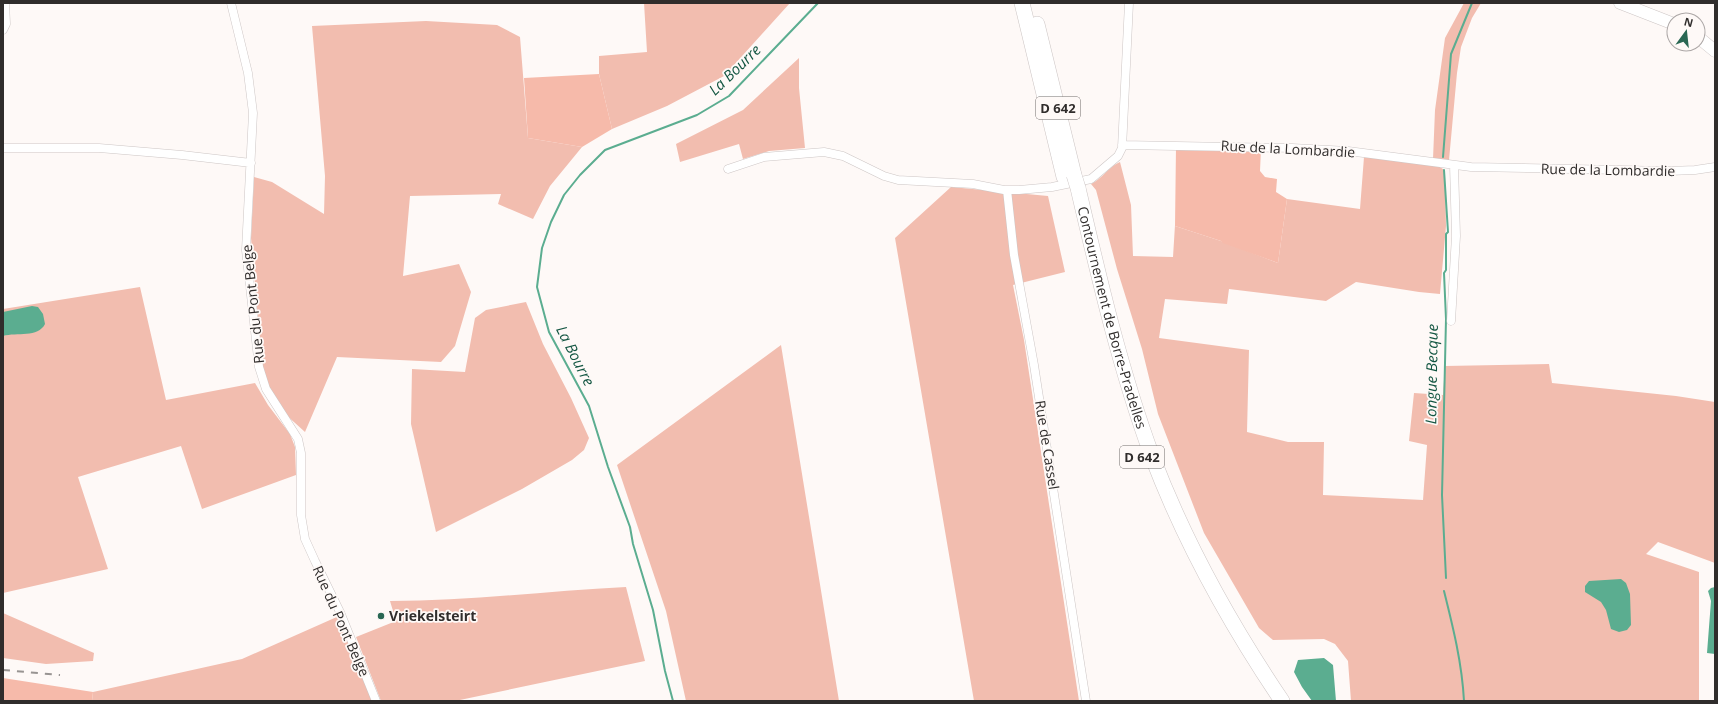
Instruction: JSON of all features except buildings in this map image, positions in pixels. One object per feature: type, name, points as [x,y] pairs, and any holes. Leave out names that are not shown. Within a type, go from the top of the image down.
[{"type":"highway","name":"D 642","points":[[1022,3],[1071,183]]},
{"type":"highway","name":"D 642","points":[[1031,3],[1112,362],[1127,413],[1150,476],[1182,549],[1209,602],[1239,654],[1270,701]]},
{"type":"highway","name":"Contournement de Borre-Pradelles","points":[[1071,183],[1141,425],[1158,469],[1178,518],[1213,589],[1246,646],[1282,701]]},
{"type":"street","points":[[3,30],[6,24],[5,3]]},
{"type":"street","name":"Rue du Pont Belge","points":[[231,3],[250,90],[253,120],[246,250],[259,366],[266,389],[294,431],[299,443],[302,457],[301,515],[306,539],[314,561],[340,612],[376,701]]},
{"type":"street","points":[[728,170],[764,158],[824,152],[843,156],[884,176],[898,180],[973,184],[1007,190],[1046,188],[1088,180],[1097,175],[1118,156],[1122,145],[1129,3]]},
{"type":"street","points":[[1620,3],[1639,5],[1666,16]]},
{"type":"street","points":[[1639,5],[1666,20]]},
{"type":"street","points":[[1706,44],[1715,51]]},
{"type":"street","name":"Rue de la Lombardie","points":[[1122,145],[1234,146],[1340,150],[1422,159],[1454,165],[1656,171],[1695,170],[1715,167]]},
{"type":"street","points":[[3,148],[99,148],[251,163]]},
{"type":"street","points":[[1451,321],[1456,236],[1454,165]]},
{"type":"street","name":"Rue de Cassel","points":[[1007,190],[1014,255],[1034,365],[1086,701]]},
{"type":"shaded area","points":[[644,3],[790,3],[724,76],[667,106],[612,129],[599,74],[599,56],[647,52]]},
{"type":"shaded area","points":[[1464,3],[1481,3],[1472,18],[1461,47],[1457,73],[1449,160],[1433,159],[1435,110],[1445,38]]},
{"type":"shaded area","points":[[426,21],[497,25],[520,37],[528,138],[582,147],[550,186],[533,219],[498,204],[501,194],[410,196],[403,276],[459,264],[471,292],[455,346],[441,362],[337,357],[305,432],[284,413],[268,385],[262,366],[251,238],[254,177],[272,182],[324,214],[325,176],[312,26]]},
{"type":"shaded area","points":[[799,58],[799,88],[805,148],[769,151],[743,159],[739,144],[680,162],[676,144],[743,110]]},
{"type":"shaded area","points":[[599,74],[612,129],[582,147],[528,138],[524,78]]},
{"type":"shaded area","points":[[1176,147],[1261,148],[1260,171],[1265,177],[1277,179],[1276,192],[1287,199],[1278,263],[1221,241],[1175,226]]},
{"type":"shaded area","points":[[1364,157],[1438,166],[1443,169],[1445,174],[1446,226],[1440,294],[1356,282],[1326,301],[1229,289],[1227,304],[1165,299],[1159,338],[1249,350],[1247,432],[1288,442],[1324,442],[1323,495],[1423,500],[1427,445],[1409,441],[1414,393],[1443,395],[1445,366],[1549,364],[1552,383],[1676,396],[1715,402],[1715,563],[1658,542],[1646,554],[1699,572],[1699,701],[1351,701],[1348,661],[1335,644],[1324,639],[1273,640],[1259,628],[1204,533],[1158,414],[1142,349],[1117,269],[1096,190],[1091,184],[1099,179],[1112,166],[1120,162],[1131,205],[1133,256],[1173,257],[1176,209],[1175,226],[1221,241],[1278,263],[1287,199],[1360,209]]},
{"type":"shaded area","points":[[951,187],[1048,196],[1065,272],[1013,285],[1024,340],[1079,701],[974,701],[895,238]]},
{"type":"shaded area","points":[[140,287],[166,400],[255,383],[268,405],[290,434],[295,447],[296,475],[202,509],[181,446],[78,477],[108,569],[3,593],[3,309]]},
{"type":"shaded area","points":[[526,302],[543,344],[571,398],[589,438],[584,450],[572,460],[522,489],[436,532],[411,424],[412,369],[465,372],[475,318],[486,310]]},
{"type":"shaded area","points":[[32,306],[38,307],[43,314],[45,324],[42,328],[32,333],[3,336],[3,312]]},
{"type":"shaded area","points":[[781,345],[839,701],[686,701],[666,611],[617,465]]},
{"type":"shaded area","points":[[1621,579],[1626,583],[1630,594],[1631,625],[1627,630],[1619,632],[1611,629],[1606,610],[1601,602],[1585,592],[1585,586],[1589,581]]},
{"type":"shaded area","points":[[626,587],[645,661],[455,701],[381,701],[356,637],[396,621],[390,601],[478,598]]},
{"type":"shaded area","points":[[1715,587],[1715,654],[1707,653],[1711,601],[1708,591]]},
{"type":"shaded area","points":[[3,613],[94,653],[93,661],[46,664],[3,658]]},
{"type":"shaded area","points":[[339,616],[372,701],[92,701],[93,692],[242,659]]},
{"type":"shaded area","points":[[1324,658],[1333,665],[1336,701],[1312,701],[1294,672],[1298,660]]},
{"type":"shaded area","points":[[3,678],[93,692],[92,701],[3,701]]},
{"type":"waterway","name":"La Bourre","points":[[673,701],[665,671],[653,610],[633,544],[630,527],[608,467],[589,406],[549,332],[537,287],[542,248],[551,222],[564,195],[580,175],[605,150],[697,115],[729,96],[818,3]]},
{"type":"waterway","name":"Longue Becque","points":[[1443,157],[1451,54],[1472,3]]},
{"type":"waterway","name":"Longue Becque","points":[[1444,170],[1448,232],[1446,234],[1446,270],[1444,273],[1446,319],[1442,495],[1446,578]]},
{"type":"waterway","name":"Longue Becque","points":[[1444,591],[1459,659],[1464,701]]},
{"type":"railway","points":[[3,670],[60,675]]},
{"type":"place","name":"Vriekelsteirt","points":[[381,616]]}]
